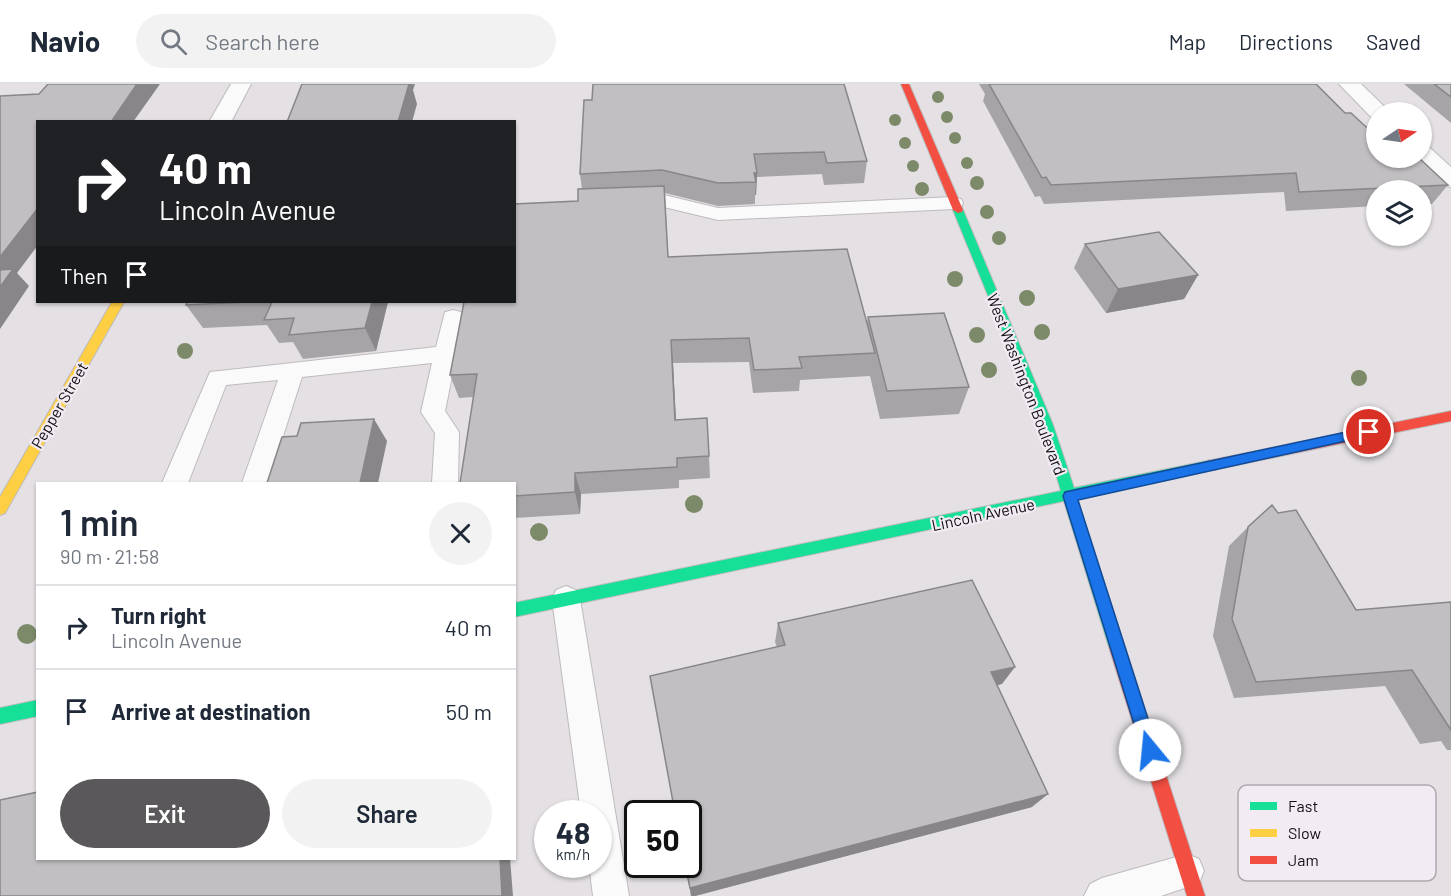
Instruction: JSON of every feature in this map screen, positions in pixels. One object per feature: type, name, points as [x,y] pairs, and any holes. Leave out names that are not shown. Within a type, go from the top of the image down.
[{"type":"main road","name":"West Washington Boulevard","points":[[905,84],[1047,425],[1191,883]]},
{"type":"main road","name":"Pepper Street","points":[[0,509],[117,303]]},
{"type":"main road","name":"Lincoln Avenue","points":[[516,610],[1451,416]]},
{"type":"main road","points":[[0,716],[36,708]]},
{"type":"street","points":[[221,120],[241,84]]},
{"type":"street","points":[[1349,84],[1368,102]]},
{"type":"street","points":[[1432,162],[1451,180]]},
{"type":"lane","points":[[609,204],[664,201],[718,214],[954,203]]},
{"type":"lane","points":[[445,482],[447,432],[433,411],[453,317]]},
{"type":"lane","points":[[176,482],[218,378],[445,354]]},
{"type":"lane","points":[[255,482],[293,370]]},
{"type":"lane","points":[[566,599],[596,800]]},
{"type":"lane","points":[[608,878],[611,896]]},
{"type":"lane","points":[[1102,896],[1191,883]]},
{"type":"building","points":[[48,84],[137,84],[112,120],[36,120],[36,211],[0,257],[0,96],[39,94]]},
{"type":"building","points":[[302,84],[409,84],[399,120],[288,120]]},
{"type":"building","points":[[593,84],[844,84],[867,161],[827,163],[824,152],[754,154],[756,182],[718,183],[662,170],[580,174],[584,100],[592,100]]},
{"type":"building","points":[[989,84],[1316,84],[1345,113],[1351,113],[1366,127],[1366,168],[1430,168],[1448,185],[1432,186],[1432,180],[1366,180],[1366,189],[1299,192],[1296,173],[1051,185],[1046,177],[1042,178]]},
{"type":"building","points":[[1434,84],[1451,84],[1451,97]]},
{"type":"building","points":[[664,186],[668,257],[847,249],[875,353],[799,357],[802,368],[754,370],[749,338],[671,340],[675,420],[707,418],[709,456],[677,458],[677,467],[575,473],[575,492],[516,496],[516,482],[460,482],[477,374],[450,375],[464,303],[516,303],[516,204],[578,201],[578,189]]},
{"type":"building","points":[[1159,232],[1198,275],[1118,289],[1085,244]]},
{"type":"building","points":[[13,269],[0,287],[0,270]]},
{"type":"building","points":[[187,303],[227,303],[186,305]]},
{"type":"building","points":[[272,303],[372,303],[365,328],[289,335],[294,318],[264,320]]},
{"type":"building","points":[[944,313],[969,387],[887,391],[868,317]]},
{"type":"building","points":[[374,419],[360,482],[267,482],[282,437],[297,436],[301,423]]},
{"type":"building","points":[[1272,505],[1278,513],[1296,510],[1356,610],[1451,602],[1451,730],[1412,670],[1256,682],[1232,619],[1248,527]]},
{"type":"building","points":[[972,580],[1015,667],[991,672],[1048,794],[690,888],[688,878],[702,878],[702,800],[673,800],[650,676],[785,645],[778,623]]},
{"type":"building","points":[[36,792],[36,860],[500,860],[502,896],[0,896],[0,800]]},
{"type":"traffic: fast","points":[[958,210],[1047,425],[1117,647]]},
{"type":"traffic: fast","points":[[516,610],[1212,465]]},
{"type":"traffic: fast","points":[[0,716],[36,708]]},
{"type":"traffic: slow","points":[[0,509],[117,303]]},
{"type":"traffic: jam","points":[[905,84],[958,210]]},
{"type":"traffic: jam","points":[[1212,465],[1451,416]]},
{"type":"traffic: jam","points":[[1117,647],[1196,896]]},
{"type":"route","points":[[1150,750],[1070,496],[1369,432]]}]
